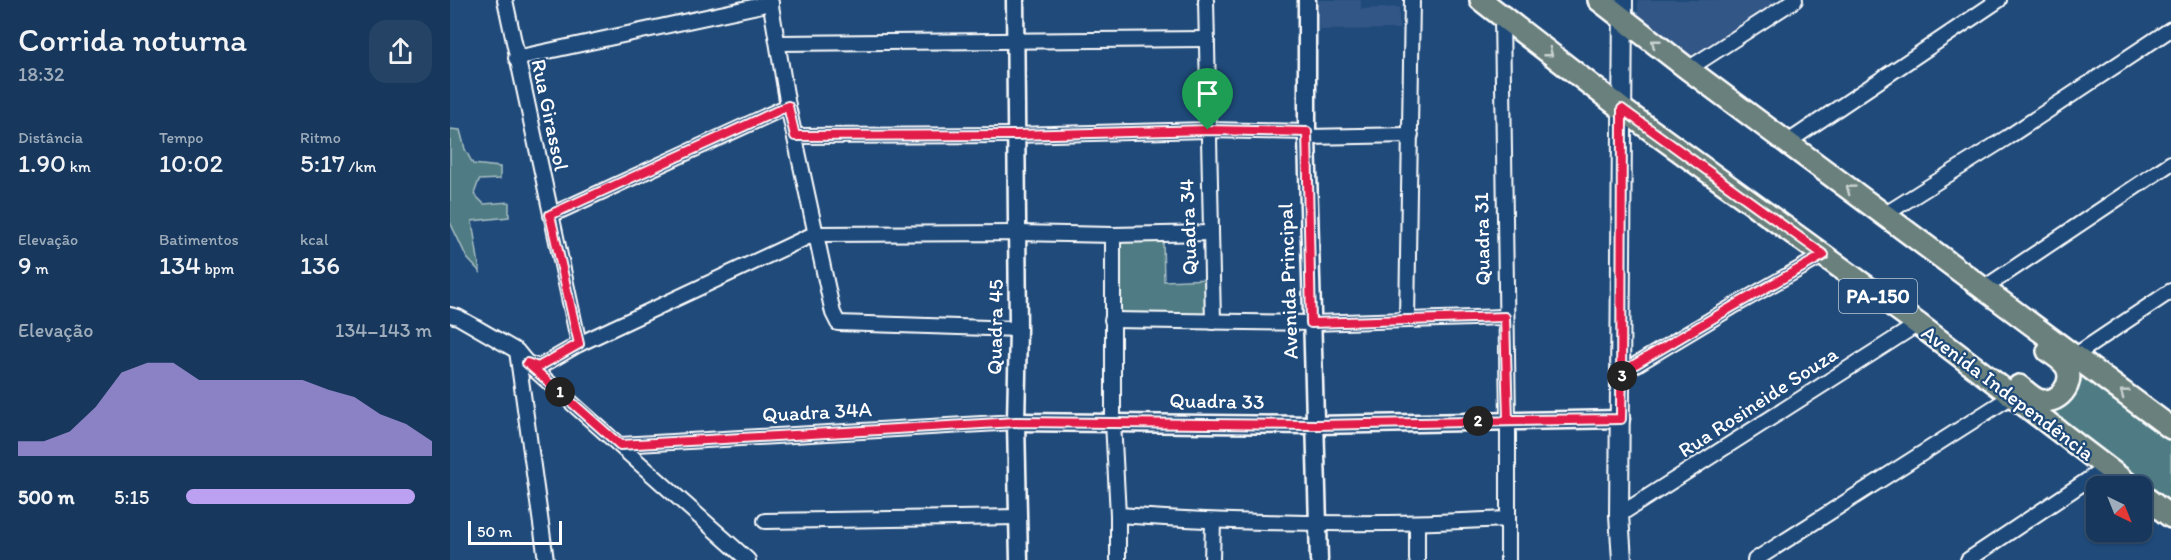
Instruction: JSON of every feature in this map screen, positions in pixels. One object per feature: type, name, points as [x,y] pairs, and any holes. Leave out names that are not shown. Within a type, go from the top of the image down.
[{"type":"main road","name":"Avenida Independência","points":[[1480,0],[1622,109],[1918,324],[2118,476]]},
{"type":"main road","points":[[1599,0],[1623,9],[1688,69],[2170,426]]},
{"type":"main road","points":[[1622,560],[1620,515],[1623,9]]},
{"type":"main road","points":[[1885,301],[1920,315],[2037,399],[2047,401],[2055,399],[2067,386],[2069,375],[2065,364],[1936,265],[1917,238]]},
{"type":"main road","points":[[2152,503],[2171,517]]},
{"type":"street","name":"Rua Girassol","points":[[505,0],[579,344]]},
{"type":"street","name":"Quadra 45","points":[[1015,0],[1018,233],[1016,422],[1019,560]]},
{"type":"street","name":"Quadra 34","points":[[1206,0],[1213,322]]},
{"type":"street","name":"Avenida Principal","points":[[1306,0],[1311,323],[1319,523],[1318,560]]},
{"type":"street","points":[[1407,320],[1412,0]]},
{"type":"street","points":[[1688,69],[1795,0]]},
{"type":"street","points":[[1788,142],[1999,0]]},
{"type":"street","points":[[516,58],[770,2],[814,234],[833,313],[838,323],[1018,329]]},
{"type":"street","name":"Quadra 31","points":[[1502,17],[1508,560]]},
{"type":"street","points":[[1884,215],[2171,29]]},
{"type":"street","points":[[778,43],[1207,39]]},
{"type":"street","points":[[550,215],[788,106]]},
{"type":"street","points":[[795,136],[1015,135],[1208,130],[1411,135]]},
{"type":"street","points":[[1984,288],[2171,163]]},
{"type":"street","points":[[527,363],[538,367],[579,344],[814,234],[1211,233]]},
{"type":"street","points":[[1113,235],[1113,422],[1118,560]]},
{"type":"street","points":[[1622,372],[1824,255]]},
{"type":"street","points":[[2074,356],[2171,291]]},
{"type":"street","points":[[450,315],[458,317],[517,351],[527,363],[748,560]]},
{"type":"street","points":[[1112,320],[1311,323],[1505,317]]},
{"type":"street","name":"Rua Rosineide Souza","points":[[1620,515],[1918,324]]},
{"type":"street","points":[[517,351],[546,560]]},
{"type":"street","points":[[1755,560],[2012,396]]},
{"type":"street","points":[[1508,420],[1621,419]]},
{"type":"street","name":"Quadra 33","points":[[1113,422],[1316,425],[1508,420]]},
{"type":"street","points":[[1016,422],[1113,422]]},
{"type":"street","name":"Quadra 34A","points":[[620,445],[1016,422]]},
{"type":"street","points":[[1968,560],[2107,467]]},
{"type":"street","points":[[1118,515],[1213,522],[1417,523],[1507,519]]},
{"type":"street","points":[[765,521],[1019,517]]},
{"type":"street","points":[[1212,560],[1213,522]]},
{"type":"street","points":[[1417,523],[1417,560]]},
{"type":"shaded area","points":[[1318,0],[1361,0],[1361,9],[1399,7],[1399,29],[1319,30]]},
{"type":"shaded area","points":[[1638,0],[1779,0],[1689,58],[1638,15]]},
{"type":"green space","points":[[450,129],[460,130],[465,149],[473,164],[500,167],[500,179],[479,180],[474,194],[484,204],[509,202],[509,217],[472,221],[480,272],[467,258],[450,222]]},
{"type":"green space","points":[[1163,240],[1164,281],[1209,279],[1210,316],[1119,318],[1120,242]]},
{"type":"green space","points":[[2081,369],[2171,437],[2171,502],[2152,488],[2152,476],[2136,476],[2049,411],[2077,385]]},
{"type":"route","points":[[1208,130],[1015,135],[795,136],[788,106],[550,215],[579,344],[538,367],[527,363],[620,445],[1016,422],[1316,425],[1621,419],[1622,372],[1824,255],[1622,109],[1621,419],[1508,420],[1505,317],[1311,323],[1307,132],[1208,130]]}]
